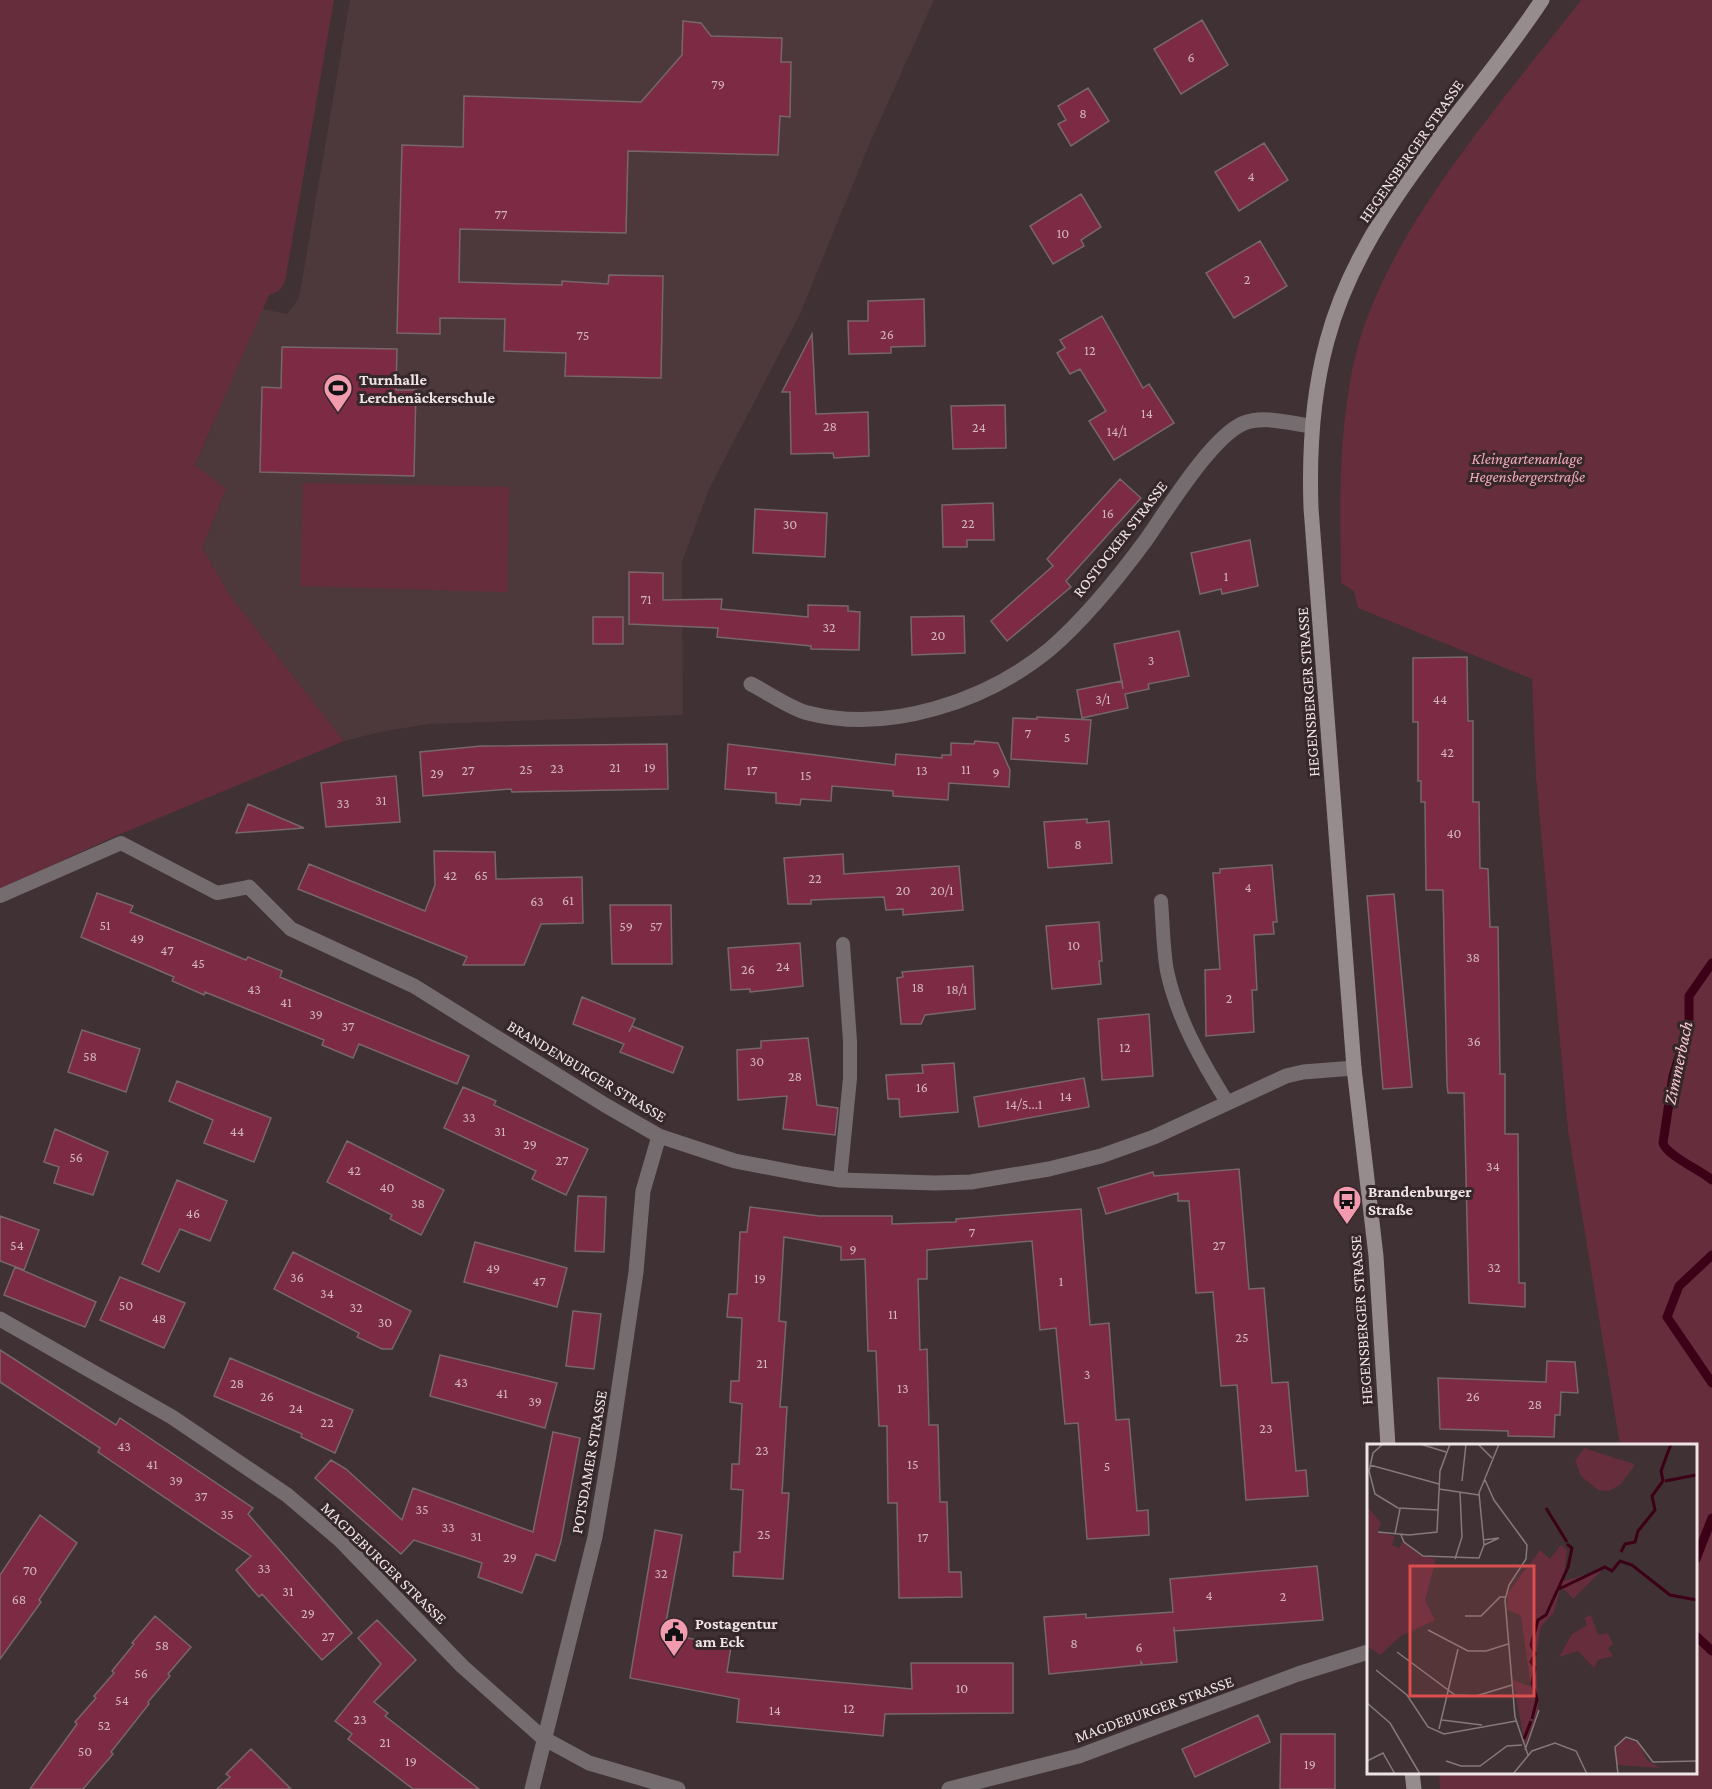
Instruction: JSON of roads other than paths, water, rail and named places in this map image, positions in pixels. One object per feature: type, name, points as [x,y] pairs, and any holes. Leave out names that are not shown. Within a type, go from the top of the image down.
[{"type":"street","name":"HEGENSBERGER STRASSE","points":[[1388,1444],[1375,1245],[1354,1068],[1311,508],[1312,426],[1327,339],[1341,300],[1377,228],[1410,178],[1542,0]]},
{"type":"street","name":"ROSTOCKER STRASSE","points":[[751,684],[805,712],[839,719],[896,716],[944,706],[980,692],[1049,649],[1075,624],[1135,554],[1217,444],[1243,423],[1258,419],[1312,426]]},
{"type":"street","name":"BRANDENBURGER STRASSE","points":[[249,886],[291,929],[414,986],[659,1136],[735,1161],[840,1179],[886,1183],[962,1182],[1049,1169],[1101,1156],[1154,1137],[1286,1076],[1303,1072],[1354,1068]]},
{"type":"street","name":"POTSDAMER STRASSE","points":[[532,1789],[543,1738],[578,1613],[595,1537],[622,1371],[643,1191],[659,1136]]},
{"type":"street","name":"MAGDEBURGER STRASSE","points":[[0,1319],[172,1417],[287,1495],[340,1540],[462,1666],[543,1738],[589,1764],[678,1789]]},
{"type":"street","name":"MAGDEBURGER STRASSE","points":[[949,1789],[1079,1756],[1308,1671],[1367,1652]]},
{"type":"street","points":[[1412,1774],[1414,1789]]},
{"type":"lane","name":"BRANDENBURGER STRASSE","points":[[0,896],[121,843],[217,893],[249,886]]},
{"type":"lane","points":[[1161,901],[1167,969],[1176,1004],[1194,1043],[1227,1102]]},
{"type":"lane","points":[[840,1179],[850,1078],[850,1041],[843,944]]},
{"type":"waterway","name":"Zimmerbach","points":[[1712,963],[1689,996],[1689,1024],[1673,1076],[1663,1143],[1670,1152],[1712,1180]]},
{"type":"waterway","name":"Zimmerbach","points":[[1712,1255],[1679,1286],[1667,1317],[1712,1383]]},
{"type":"waterway","name":"Zimmerbach","points":[[1697,1556],[1712,1518]]},
{"type":"waterway","name":"Zimmerbach","points":[[1697,1637],[1712,1651]]},
{"type":"place","name":"Turnhalle Lerchenäckerschule","points":[[338,414]]},
{"type":"place","name":"Brandenburger Straße","points":[[1347,1226]]},
{"type":"place","name":"Postagentur am Eck","points":[[674,1658]]},
{"type":"park label","name":"Kleingartenanlage Hegensbergerstraße","points":[[1527,467]]}]
